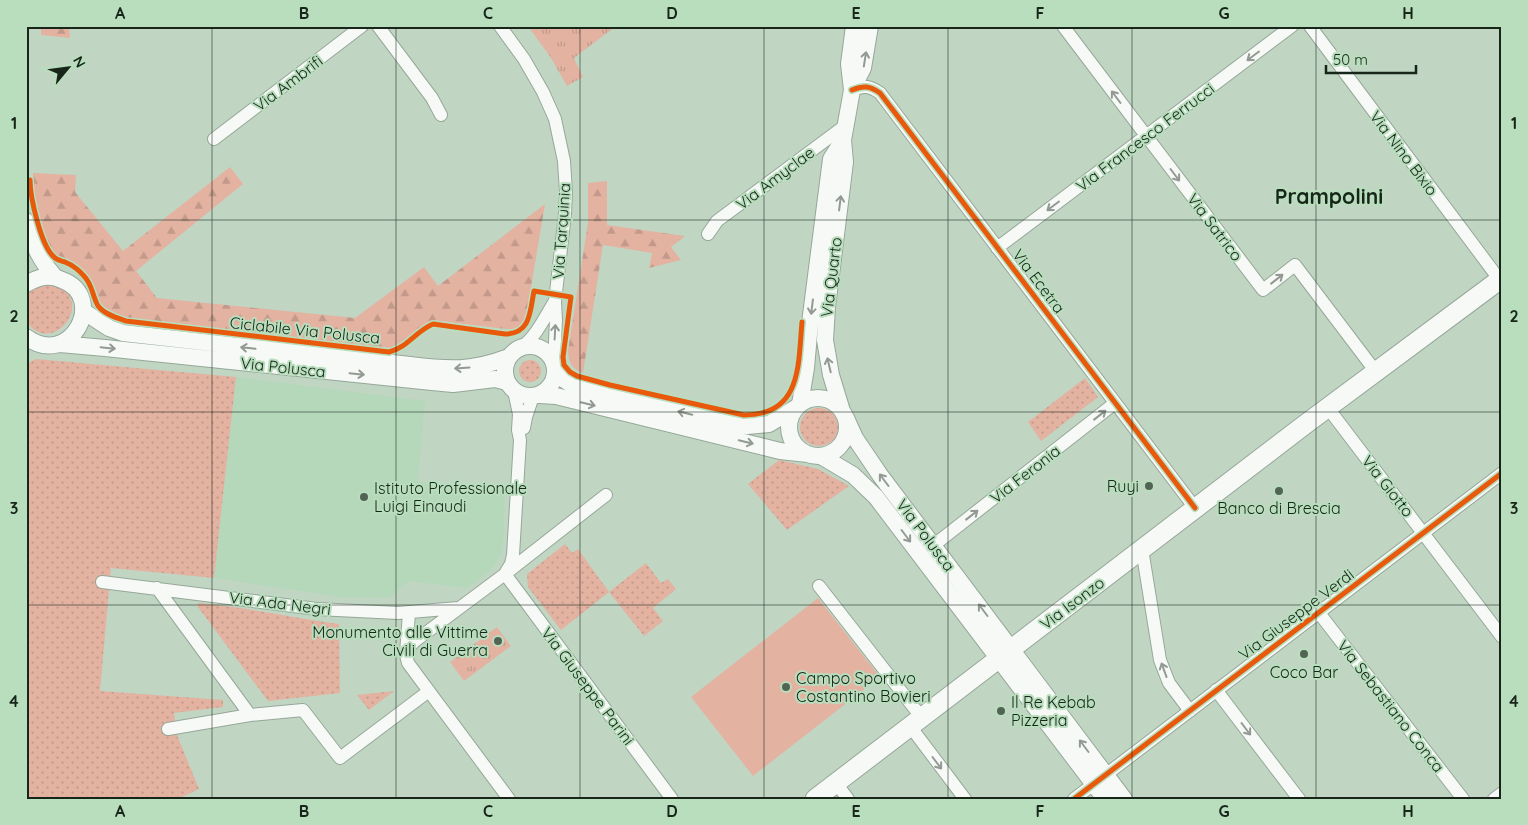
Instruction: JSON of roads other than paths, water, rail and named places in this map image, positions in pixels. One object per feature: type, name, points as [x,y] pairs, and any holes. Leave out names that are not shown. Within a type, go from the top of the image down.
[{"type":"main road","name":"Via Isonzo","points":[[815,799],[1195,508],[1501,280]]},
{"type":"street","name":"Via Ambrifi","points":[[214,139],[362,26]]},
{"type":"street","points":[[378,26],[432,98],[440,115]]},
{"type":"street","name":"Via Tarquinia","points":[[500,26],[524,59],[543,92],[555,119],[564,161],[566,192],[555,301],[555,368]]},
{"type":"street","name":"Via Quarto","points":[[852,90],[848,64],[854,26]]},
{"type":"street","name":"Via Quarto","points":[[844,415],[832,375],[825,340],[827,306],[845,162],[844,133],[852,90],[863,68],[870,26]]},
{"type":"street","name":"Via Satrico","points":[[1063,26],[1263,290],[1294,265],[1376,372]]},
{"type":"street","name":"Via Francesco Ferrucci","points":[[998,248],[1292,26]]},
{"type":"street","name":"Via Nino Bixio","points":[[1310,26],[1501,280]]},
{"type":"street","name":"Via Ecetra","points":[[852,90],[868,86],[880,94],[1195,508]]},
{"type":"street","name":"Via Quarto","points":[[799,406],[806,368],[831,159],[844,133]]},
{"type":"street","name":"Via Amyclae","points":[[708,234],[717,221],[844,133]]},
{"type":"street","points":[[26,221],[31,239],[32,255],[55,277]]},
{"type":"street","points":[[26,284],[44,276],[55,277],[66,281],[75,289],[81,299],[82,322],[77,331],[60,344]]},
{"type":"street","name":"Via Tarquinia","points":[[516,352],[528,342],[539,328],[555,301]]},
{"type":"street","name":"Via Polusca","points":[[83,311],[110,328],[123,333],[410,366],[455,369],[472,368],[530,346],[538,347],[550,356],[555,368],[574,386],[721,422],[747,426],[769,424],[799,406]]},
{"type":"street","name":"Via Polusca","points":[[29,342],[52,346],[60,344],[454,384],[495,379],[526,396],[556,396],[780,451],[814,454],[853,475],[871,491],[1006,654]]},
{"type":"street","points":[[505,574],[511,564],[513,555],[520,440],[518,409],[505,373],[506,364],[516,352]]},
{"type":"street","points":[[520,440],[526,417],[537,396],[550,387],[555,368]]},
{"type":"street","points":[[808,399],[828,400],[836,404],[844,415],[847,426],[846,435],[837,449],[830,453],[814,454],[800,449],[790,433],[792,414],[808,399]]},
{"type":"street","name":"Via Feronia","points":[[934,545],[1115,403]]},
{"type":"street","name":"Via Giotto","points":[[1328,408],[1502,637]]},
{"type":"street","name":"Via Polusca","points":[[844,415],[855,438],[880,475],[934,545],[1006,654]]},
{"type":"street","name":"Via Giuseppe Verdi","points":[[1074,799],[1502,473]]},
{"type":"street","points":[[406,654],[415,641],[606,495]]},
{"type":"street","points":[[1142,550],[1160,660],[1169,683],[1190,711]]},
{"type":"street","name":"Via Giuseppe Parini","points":[[505,574],[672,799]]},
{"type":"street","name":"Via Ada Negri","points":[[102,582],[317,609],[408,613],[458,608]]},
{"type":"street","points":[[819,586],[916,722],[965,799]]},
{"type":"street","points":[[157,588],[250,715]]},
{"type":"street","points":[[408,613],[406,654],[408,663],[509,799]]},
{"type":"street","name":"Via Sebastiano Conca","points":[[1319,613],[1463,799]]},
{"type":"street","points":[[1006,654],[1100,779],[1124,799]]},
{"type":"street","points":[[1216,690],[1299,799]]},
{"type":"street","points":[[168,729],[250,715],[304,710],[340,758],[430,691]]},
{"type":"street","points":[[1100,779],[1105,799]]},
{"type":"street","points":[[836,783],[848,799]]},
{"type":"street","points":[[1494,799],[1502,793]]},
{"type":"place","name":"Ruyi","points":[[1149,486]]},
{"type":"place","name":"Banco di Brescia","points":[[1279,491]]},
{"type":"place","name":"Istituto Professionale Luigi Einaudi","points":[[364,497]]},
{"type":"place","name":"Monumento alle Vittime Civili di Guerra","points":[[498,641]]},
{"type":"place","name":"Coco Bar","points":[[1304,654]]},
{"type":"place","name":"Campo Sportivo Costantino Bovieri","points":[[786,687]]},
{"type":"place","name":"Il Re Kebab Pizzeria","points":[[1001,711]]},
{"type":"district","name":"Prampolini","points":[[1329,197]]}]
